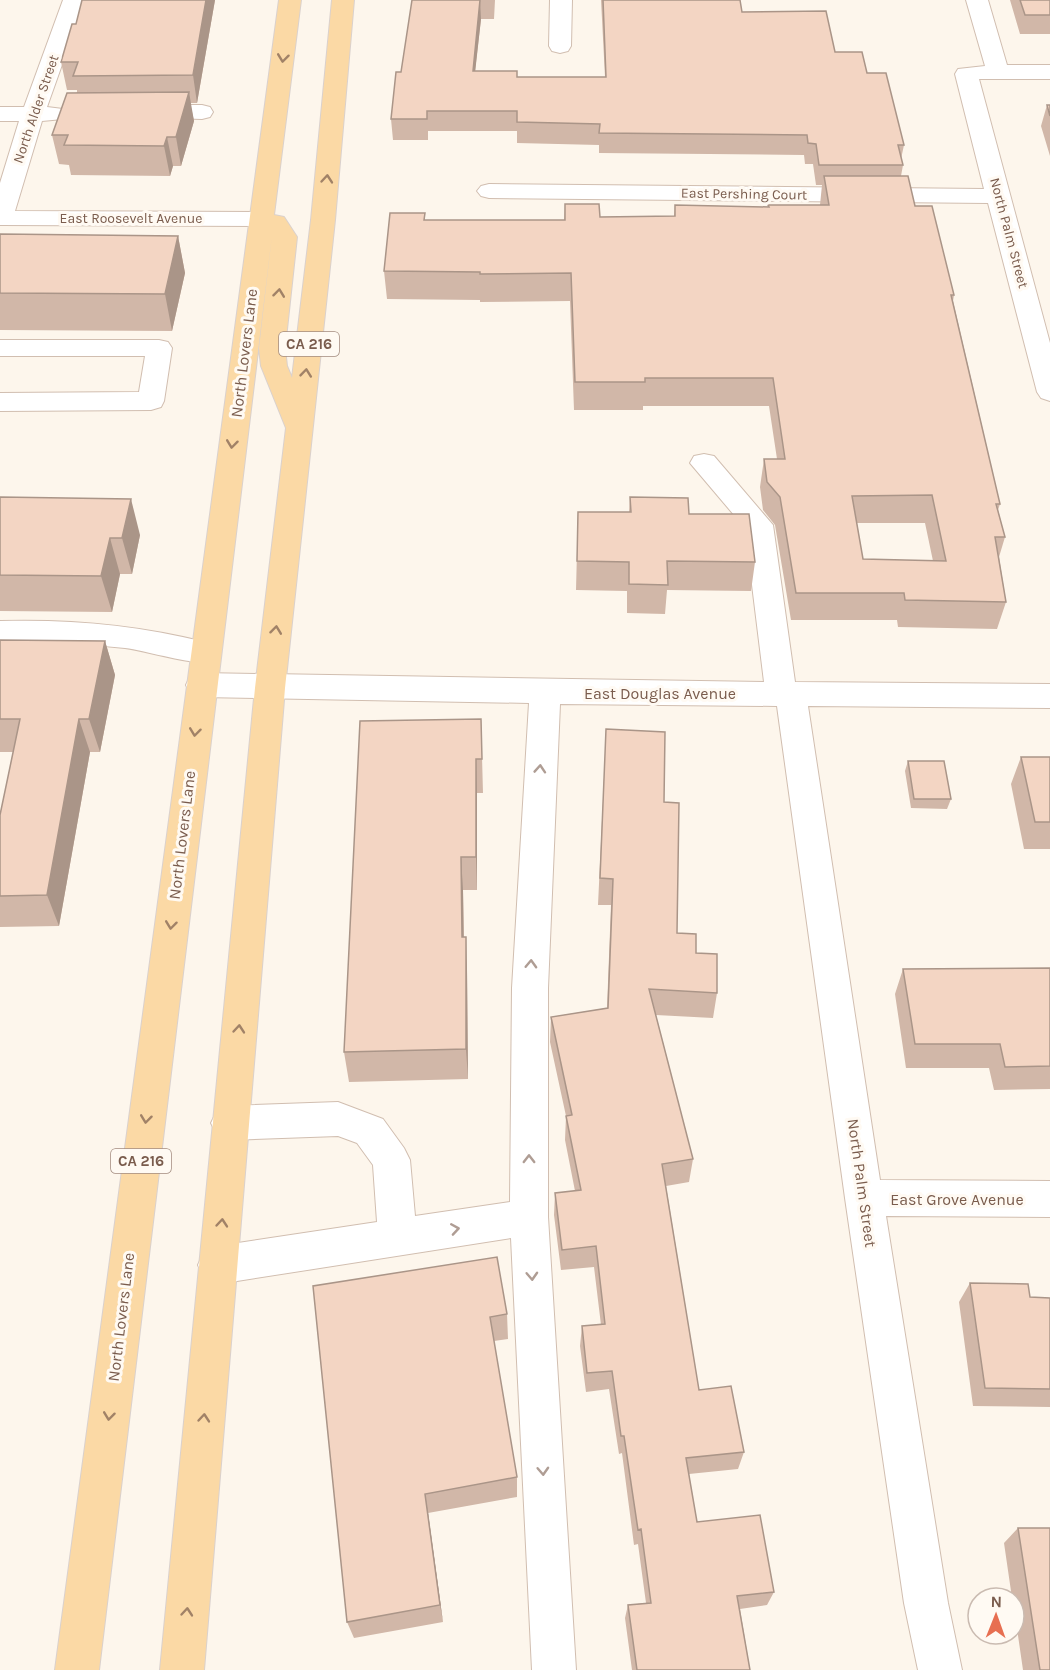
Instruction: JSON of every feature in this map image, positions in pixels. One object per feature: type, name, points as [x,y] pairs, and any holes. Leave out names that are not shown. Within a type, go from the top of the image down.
[{"type":"main road","name":"North Lovers Lane","points":[[77,1670],[290,0]]},
{"type":"main road","name":"CA 216","points":[[182,1670],[270,688],[323,220],[343,0]]},
{"type":"main road","points":[[262,219],[275,222],[285,237],[273,348],[274,366],[299,430]]},
{"type":"street","name":"North Alder Street","points":[[1,218],[33,114],[74,0]]},
{"type":"street","points":[[560,46],[561,0]]},
{"type":"street","points":[[977,0],[998,71],[1050,72]]},
{"type":"street","name":"North Palm Street","points":[[998,71],[966,74],[1050,392]]},
{"type":"street","points":[[133,113],[202,112]]},
{"type":"street","points":[[0,114],[78,113]]},
{"type":"street","name":"East Pershing Court","points":[[489,191],[999,196]]},
{"type":"street","name":"East Roosevelt Avenue","points":[[1,218],[262,219]]},
{"type":"street","points":[[0,348],[159,348],[151,401],[0,402]]},
{"type":"street","name":"North Palm Street","points":[[704,463],[759,525],[926,1603],[940,1670]]},
{"type":"street","points":[[0,632],[113,635],[182,646],[203,669]]},
{"type":"street","name":"East Douglas Avenue","points":[[203,669],[270,688],[1050,696]]},
{"type":"street","points":[[545,692],[530,988],[529,1217],[554,1670]]},
{"type":"street","points":[[230,1123],[338,1119],[370,1131],[391,1160],[398,1238]]},
{"type":"street","name":"East Grove Avenue","points":[[864,1198],[1050,1199]]},
{"type":"street","points":[[218,1265],[529,1217]]},
{"type":"building","points":[[82,0],[206,0],[193,75],[73,76],[78,62],[61,62],[72,24],[76,24]]},
{"type":"building","points":[[412,0],[480,0],[473,71],[517,71],[517,77],[606,77],[603,0],[740,0],[742,12],[826,11],[835,52],[862,52],[867,73],[886,73],[904,145],[898,145],[903,165],[819,165],[816,144],[808,143],[807,135],[599,133],[600,124],[517,122],[517,111],[427,111],[427,119],[391,119],[396,72],[401,72]]},
{"type":"building","points":[[1020,0],[1050,0],[1050,15],[1025,15]]},
{"type":"building","points":[[189,92],[176,137],[167,137],[164,146],[64,145],[68,135],[52,135],[67,93]]},
{"type":"building","points":[[824,176],[908,176],[915,206],[932,206],[1000,504],[996,504],[1005,537],[995,537],[1006,602],[905,600],[904,593],[796,593],[780,497],[767,482],[764,459],[785,459],[773,378],[645,378],[645,382],[575,382],[571,273],[480,274],[480,272],[384,271],[390,213],[425,213],[424,220],[565,220],[565,204],[599,204],[600,217],[675,216],[675,205],[769,207],[768,205],[829,205]],"holes":[[[932,495],[946,561],[863,559],[852,496]]]},
{"type":"building","points":[[0,234],[178,236],[165,294],[0,293]]},
{"type":"building","points":[[0,497],[131,499],[122,538],[110,538],[101,576],[0,575]]},
{"type":"building","points":[[630,497],[688,498],[689,514],[749,514],[755,562],[667,561],[668,585],[629,584],[629,562],[577,561],[578,512],[631,512]]},
{"type":"building","points":[[0,640],[105,641],[89,719],[79,719],[47,895],[0,896],[0,815],[20,719],[0,719]]},
{"type":"building","points":[[481,719],[482,759],[476,759],[476,857],[461,857],[462,937],[466,937],[466,1049],[344,1052],[360,721]]},
{"type":"building","points":[[606,729],[665,732],[664,802],[679,803],[677,933],[696,934],[696,953],[717,954],[717,993],[649,989],[693,1159],[662,1164],[699,1390],[731,1386],[744,1452],[686,1458],[697,1522],[760,1515],[774,1592],[737,1596],[750,1670],[637,1670],[628,1605],[651,1603],[641,1529],[638,1530],[612,1371],[587,1373],[582,1326],[605,1324],[596,1246],[562,1250],[555,1193],[581,1190],[566,1116],[572,1115],[551,1017],[608,1008],[613,879],[600,878]]},
{"type":"building","points":[[1021,757],[1050,757],[1050,822],[1035,822]]},
{"type":"building","points":[[908,761],[944,761],[951,799],[914,799]]},
{"type":"building","points":[[1050,968],[1050,1066],[1005,1067],[1000,1044],[915,1044],[903,969]]},
{"type":"building","points":[[497,1257],[507,1314],[490,1317],[517,1477],[425,1494],[440,1605],[347,1622],[313,1286]]},
{"type":"building","points":[[970,1283],[1028,1284],[1030,1297],[1050,1298],[1050,1389],[985,1388]]},
{"type":"building","points":[[1018,1528],[1050,1528],[1050,1670],[1040,1670]]}]
